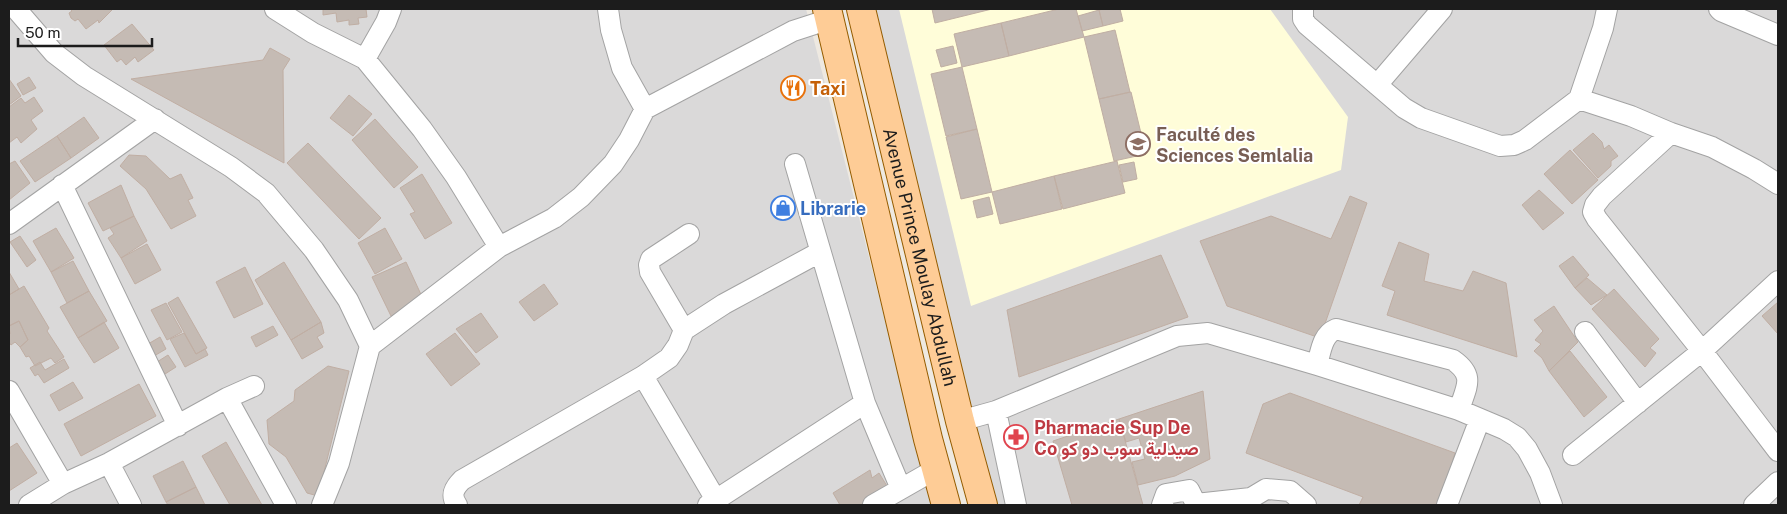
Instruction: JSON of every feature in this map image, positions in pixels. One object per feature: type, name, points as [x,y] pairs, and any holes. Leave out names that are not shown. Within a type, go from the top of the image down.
[{"type":"main road","name":"Avenue Prince Moulay Abdullah","points":[[861,9],[960,421],[983,505]]},
{"type":"main road","name":"Avenue Prince Moulay Abdullah","points":[[828,14],[936,470],[946,505]]},
{"type":"street","points":[[16,9],[54,53],[84,76],[231,167],[266,193],[314,250],[348,300],[370,346]]},
{"type":"street","points":[[275,9],[313,33],[365,59],[422,129],[456,177],[499,247]]},
{"type":"street","points":[[365,59],[386,22],[391,9]]},
{"type":"street","points":[[608,9],[611,30],[622,68],[645,109]]},
{"type":"street","points":[[1303,9],[1302,19],[1307,25],[1404,108],[1421,118],[1500,146],[1514,146],[1526,140],[1579,99],[1603,28],[1607,9]]},
{"type":"street","points":[[1377,85],[1442,9]]},
{"type":"street","points":[[1718,9],[1778,35]]},
{"type":"street","points":[[322,505],[340,462],[370,346],[499,247],[554,218],[581,197],[613,164],[629,140],[645,109],[828,14]]},
{"type":"street","points":[[1579,99],[1631,116],[1712,148],[1754,168],[1778,184]]},
{"type":"street","points":[[9,224],[154,119]]},
{"type":"street","points":[[1671,133],[1602,196],[1595,205],[1593,212],[1596,219],[1702,351],[1778,451]]},
{"type":"street","points":[[795,164],[865,403],[901,489]]},
{"type":"street","points":[[62,186],[178,426]]},
{"type":"street","points":[[684,330],[650,272],[648,265],[651,259],[689,234]]},
{"type":"street","points":[[457,505],[452,495],[454,488],[462,480],[643,376],[668,358],[678,345],[684,330],[724,304],[820,252]]},
{"type":"street","points":[[1573,455],[1702,351],[1778,281]]},
{"type":"street","points":[[1317,365],[1325,338],[1336,329],[1452,360],[1467,373],[1468,381],[1459,410]]},
{"type":"street","points":[[1585,332],[1638,403]]},
{"type":"street","points":[[960,421],[996,410],[1177,336],[1208,333],[1459,410],[1504,429],[1517,437],[1527,448],[1540,472],[1552,505]]},
{"type":"street","points":[[643,376],[712,503],[865,403]]},
{"type":"street","points":[[29,505],[63,484],[109,463],[227,398],[254,386]]},
{"type":"street","points":[[9,391],[63,484]]},
{"type":"street","points":[[227,398],[286,505]]},
{"type":"street","points":[[996,410],[1016,505]]},
{"type":"street","points":[[1447,505],[1480,418]]},
{"type":"street","points":[[109,463],[131,505]]},
{"type":"street","points":[[874,505],[936,470]]},
{"type":"street","points":[[1754,505],[1778,482]]},
{"type":"street","points":[[1162,505],[1166,494],[1188,490],[1196,504],[1251,498],[1266,490],[1290,491],[1306,505]]},
{"type":"shaded area","points":[[9,9],[806,9],[932,505],[9,505]]},
{"type":"shaded area","points":[[864,9],[1778,9],[1778,505],[993,505]]},
{"type":"shaded area","name":"Faculté des Sciences Semlalia","points":[[899,9],[1270,9],[1348,117],[1341,170],[971,306]]},
{"type":"building","points":[[70,9],[113,9],[99,23],[98,20],[86,29],[78,19],[75,21],[71,18],[69,13],[72,11]]},
{"type":"building","points":[[323,9],[366,9],[367,17],[358,18],[359,24],[349,25],[349,20],[337,22],[336,13],[323,15]]},
{"type":"building","points":[[932,9],[992,9],[935,23]]},
{"type":"building","points":[[1059,9],[1076,9],[1084,37],[1009,56],[1001,23]]},
{"type":"building","points":[[1120,9],[1123,21],[1103,26],[1099,10]]},
{"type":"building","points":[[1099,10],[1103,26],[1082,31],[1078,16]]},
{"type":"building","points":[[1001,23],[1009,56],[962,67],[954,34]]},
{"type":"building","points":[[132,24],[154,50],[138,62],[135,57],[126,65],[121,59],[117,62],[104,45]]},
{"type":"building","points":[[1115,30],[1130,92],[1099,99],[1084,37]]},
{"type":"building","points":[[953,46],[957,63],[941,67],[936,50]]},
{"type":"building","points":[[270,48],[290,59],[283,70],[284,163],[131,79],[263,60]]},
{"type":"building","points":[[962,67],[977,129],[946,136],[931,74]]},
{"type":"building","points":[[29,77],[36,88],[23,95],[17,84]]},
{"type":"building","points":[[9,79],[21,96],[9,105]]},
{"type":"building","points":[[1131,92],[1146,154],[1114,161],[1099,99]]},
{"type":"building","points":[[349,95],[372,114],[353,136],[330,118]]},
{"type":"building","points":[[34,97],[43,111],[31,120],[37,129],[21,143],[17,137],[9,143],[9,107],[21,98],[25,103]]},
{"type":"building","points":[[84,117],[99,138],[71,158],[57,136]]},
{"type":"building","points":[[375,119],[418,167],[394,188],[352,140]]},
{"type":"building","points":[[977,129],[992,192],[961,199],[946,137]]},
{"type":"building","points":[[1593,133],[1602,142],[1604,149],[1609,145],[1618,156],[1611,161],[1611,166],[1598,178],[1573,150]]},
{"type":"building","points":[[57,136],[71,158],[35,182],[20,161]]},
{"type":"building","points":[[308,143],[381,218],[359,239],[287,163]]},
{"type":"building","points":[[1570,150],[1598,180],[1572,204],[1544,174]]},
{"type":"building","points":[[129,155],[146,156],[170,179],[181,174],[193,198],[188,200],[196,216],[171,229],[146,189],[120,166]]},
{"type":"building","points":[[15,161],[30,183],[9,200],[9,164]]},
{"type":"building","points":[[1117,161],[1125,193],[1063,209],[1054,176]]},
{"type":"building","points":[[1134,162],[1137,179],[1123,182],[1119,165]]},
{"type":"building","points":[[422,174],[452,223],[425,239],[410,214],[415,212],[400,188]]},
{"type":"building","points":[[1054,176],[1062,209],[1000,224],[992,192]]},
{"type":"building","points":[[121,185],[134,216],[103,231],[88,203]]},
{"type":"building","points":[[1539,190],[1564,213],[1543,230],[1522,205]]},
{"type":"building","points":[[1350,196],[1367,203],[1320,338],[1227,306],[1200,241],[1271,216],[1331,239]]},
{"type":"building","points":[[989,197],[993,214],[977,218],[973,201]]},
{"type":"building","points":[[134,216],[147,241],[121,258],[108,238],[114,234],[110,228]]},
{"type":"building","points":[[56,228],[74,258],[51,272],[33,241]]},
{"type":"building","points":[[385,228],[402,259],[375,274],[358,243]]},
{"type":"building","points":[[20,236],[36,260],[27,267],[10,242]]},
{"type":"building","points":[[1399,242],[1429,254],[1424,281],[1463,291],[1473,271],[1506,283],[1517,357],[1387,315],[1395,291],[1382,286]]},
{"type":"building","points":[[147,244],[161,270],[135,284],[121,258]]},
{"type":"building","points":[[1161,255],[1188,317],[1019,377],[1007,310]]},
{"type":"building","points":[[1573,256],[1589,275],[1575,288],[1559,266]]},
{"type":"building","points":[[73,261],[89,291],[67,303],[51,272]]},
{"type":"building","points":[[284,262],[321,322],[291,340],[255,280]]},
{"type":"building","points":[[406,262],[424,301],[391,316],[372,277]]},
{"type":"building","points":[[245,267],[263,304],[234,318],[216,282]]},
{"type":"building","points":[[9,272],[19,289],[9,295]]},
{"type":"building","points":[[1587,278],[1607,295],[1591,305],[1575,288]]},
{"type":"building","points":[[544,284],[558,304],[534,321],[519,302]]},
{"type":"building","points":[[24,286],[49,328],[47,331],[64,357],[55,363],[51,358],[35,366],[20,347],[28,340],[19,321],[9,326],[9,295]]},
{"type":"building","points":[[1614,289],[1659,339],[1650,348],[1656,353],[1645,367],[1592,309]]},
{"type":"building","points":[[89,291],[107,321],[78,338],[60,307]]},
{"type":"building","points":[[178,297],[207,348],[196,354],[168,303]]},
{"type":"building","points":[[1778,302],[1778,334],[1762,316]]},
{"type":"building","points":[[166,303],[182,332],[167,340],[151,310]]},
{"type":"building","points":[[1554,306],[1578,342],[1549,371],[1542,358],[1534,351],[1541,344],[1535,340],[1543,331],[1534,320]]},
{"type":"building","points":[[481,313],[498,337],[476,353],[456,329]]},
{"type":"building","points":[[19,321],[28,340],[20,347],[15,342],[11,345],[9,342],[9,326]]},
{"type":"building","points":[[104,322],[119,348],[94,363],[78,338]]},
{"type":"building","points":[[321,322],[324,333],[317,337],[323,347],[302,359],[291,340]]},
{"type":"building","points":[[273,326],[278,335],[256,347],[251,337]]},
{"type":"building","points":[[184,333],[196,354],[205,349],[208,355],[185,367],[170,339]]},
{"type":"building","points":[[455,333],[480,364],[451,386],[426,354]]},
{"type":"building","points":[[160,337],[166,349],[154,356],[148,344]]},
{"type":"building","points":[[1570,351],[1607,397],[1584,417],[1549,371]]},
{"type":"building","points":[[168,355],[176,367],[165,374],[157,362]]},
{"type":"building","points":[[64,359],[69,368],[44,383],[38,374],[35,376],[30,368],[40,362],[45,370]]},
{"type":"building","points":[[328,366],[349,371],[318,496],[307,493],[286,457],[269,444],[267,420],[294,401],[295,390]]},
{"type":"building","points":[[73,382],[83,398],[59,411],[50,395]]},
{"type":"building","points":[[139,384],[156,416],[81,456],[64,424]]},
{"type":"building","points":[[1203,391],[1210,459],[1175,476],[1138,485],[1132,462],[1145,459],[1139,438],[1126,442],[1119,419]]},
{"type":"building","points":[[1290,393],[1455,453],[1440,505],[1359,505],[1363,497],[1246,453],[1263,404]]},
{"type":"building","points":[[1119,419],[1143,505],[1072,505],[1053,441]]},
{"type":"building","points":[[226,442],[262,505],[230,505],[202,456]]},
{"type":"building","points":[[17,443],[37,473],[9,491],[9,448]]},
{"type":"building","points":[[183,461],[196,487],[166,502],[153,476]]},
{"type":"building","points":[[870,470],[872,478],[879,473],[887,486],[866,505],[840,505],[833,493]]},
{"type":"building","points":[[196,487],[205,505],[168,505],[166,502]]},
{"type":"place","name":"Taxi","points":[[793,88]]},
{"type":"place","name":"Faculté des Sciences Semlalia","points":[[1138,144]]},
{"type":"place","name":"Librarie","points":[[783,208]]},
{"type":"place","name":"Pharmacie Sup De Co صيدلية سوب دو كو","points":[[1016,437]]}]
